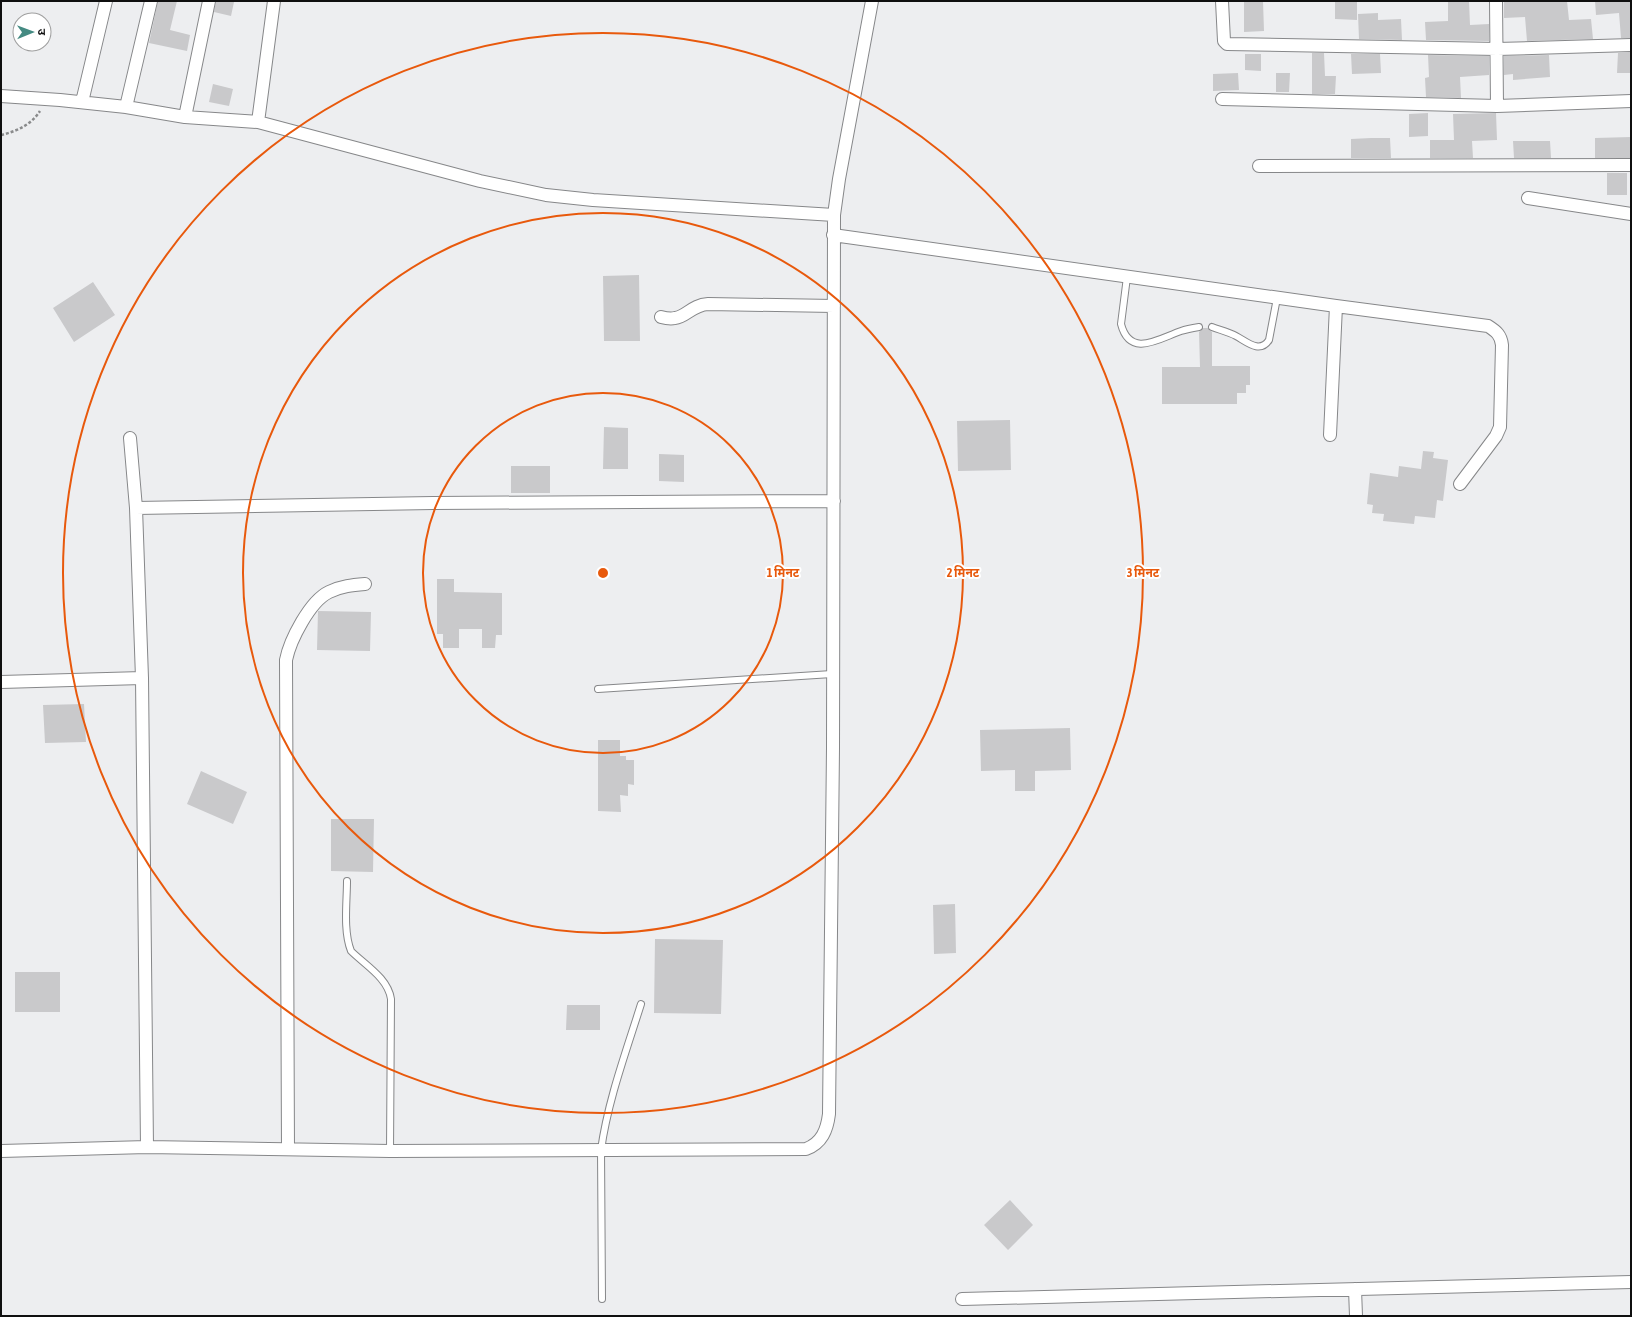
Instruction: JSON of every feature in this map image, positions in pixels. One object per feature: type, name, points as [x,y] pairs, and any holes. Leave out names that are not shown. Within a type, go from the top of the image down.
[{"type":"street","points":[[82,102],[106,1]]},
{"type":"street","points":[[126,107],[151,1]]},
{"type":"street","points":[[185,117],[209,1]]},
{"type":"street","points":[[258,122],[274,1]]},
{"type":"street","points":[[1,1151],[147,1147],[390,1151],[806,1149],[818,1142],[823,1136],[828,1125],[829,1114],[833,756],[833,235],[839,179],[872,1]]},
{"type":"street","points":[[1222,1],[1224,40],[1227,44],[1497,49],[1631,45]]},
{"type":"street","points":[[1496,1],[1497,106]]},
{"type":"street","points":[[1,96],[126,107],[185,117],[258,122],[480,181],[546,195],[593,200],[834,215]]},
{"type":"street","points":[[1222,99],[1497,106],[1631,102]]},
{"type":"street","points":[[1259,166],[1631,165]]},
{"type":"street","points":[[1528,198],[1631,214]]},
{"type":"street","points":[[833,235],[1277,298],[1488,326],[1500,335],[1502,345],[1500,427],[1496,436],[1460,484]]},
{"type":"street","points":[[661,317],[677,318],[701,304],[834,306]]},
{"type":"street","points":[[1330,435],[1336,306]]},
{"type":"street","points":[[130,438],[136,508],[142,678],[147,1147]]},
{"type":"street","points":[[136,508],[441,503],[834,501]]},
{"type":"street","points":[[288,1149],[286,660],[294,635],[308,613],[322,597],[338,588],[365,584]]},
{"type":"street","points":[[1,682],[142,678]]},
{"type":"street","points":[[962,1299],[1631,1282]]},
{"type":"street","points":[[1355,1289],[1356,1316]]},
{"type":"lane","points":[[1127,277],[1121,324],[1122,329],[1131,341],[1139,344],[1151,343],[1181,331],[1199,327]]},
{"type":"lane","points":[[1212,327],[1236,336],[1249,345],[1262,346],[1266,344],[1271,336],[1277,298]]},
{"type":"lane","points":[[598,689],[832,674]]},
{"type":"lane","points":[[347,881],[347,931],[349,946],[351,951],[383,981],[390,991],[390,1151]]},
{"type":"lane","points":[[602,1299],[601,1150],[604,1127],[641,1004]]},
{"type":"path","points":[[1,135],[11,133],[34,121],[48,99]]},
{"type":"building","points":[[158,1],[177,1],[170,30],[190,35],[187,51],[149,43]]},
{"type":"building","points":[[216,1],[234,2],[231,16],[214,12]]},
{"type":"building","points":[[1244,1],[1263,1],[1264,31],[1244,32]]},
{"type":"building","points":[[1335,1],[1357,1],[1357,20],[1335,19]]},
{"type":"building","points":[[1448,1],[1469,1],[1470,25],[1489,24],[1489,41],[1426,40],[1425,22],[1448,21]]},
{"type":"building","points":[[1504,1],[1567,1],[1569,20],[1591,19],[1593,39],[1527,41],[1525,17],[1504,18]]},
{"type":"building","points":[[1595,1],[1631,1],[1631,38],[1621,38],[1619,13],[1596,15]]},
{"type":"building","points":[[1378,13],[1378,20],[1401,19],[1402,40],[1359,39],[1358,14]]},
{"type":"building","points":[[1631,52],[1631,73],[1617,73],[1618,53]]},
{"type":"building","points":[[1312,53],[1324,53],[1325,76],[1336,76],[1335,94],[1312,94]]},
{"type":"building","points":[[1245,54],[1261,54],[1261,71],[1245,70]]},
{"type":"building","points":[[1351,54],[1380,54],[1381,73],[1352,74]]},
{"type":"building","points":[[1428,55],[1489,56],[1489,75],[1460,77],[1461,98],[1426,97],[1425,78],[1429,77]]},
{"type":"building","points":[[1549,55],[1550,77],[1513,80],[1513,74],[1504,75],[1504,56]]},
{"type":"building","points":[[1238,73],[1239,90],[1213,91],[1213,74]]},
{"type":"building","points":[[1276,73],[1290,73],[1289,92],[1276,92]]},
{"type":"building","points":[[213,84],[233,89],[229,106],[209,102]]},
{"type":"building","points":[[1428,113],[1428,136],[1409,137],[1409,114]]},
{"type":"building","points":[[1496,113],[1497,140],[1472,141],[1473,158],[1430,158],[1430,140],[1454,140],[1453,114]]},
{"type":"building","points":[[1631,137],[1631,158],[1595,158],[1595,138]]},
{"type":"building","points":[[1390,138],[1391,158],[1351,158],[1351,139]]},
{"type":"building","points":[[1513,141],[1550,141],[1551,158],[1514,158]]},
{"type":"building","points":[[1607,173],[1627,173],[1627,195],[1607,195]]},
{"type":"building","points":[[639,275],[640,341],[604,341],[603,276]]},
{"type":"building","points":[[93,282],[115,315],[74,342],[53,308]]},
{"type":"building","points":[[1203,328],[1208,328],[1212,332],[1212,366],[1250,366],[1250,385],[1246,385],[1246,393],[1237,393],[1237,404],[1162,404],[1162,367],[1200,367],[1199,332]]},
{"type":"building","points":[[1010,420],[1011,470],[958,471],[957,421]]},
{"type":"building","points":[[604,427],[628,428],[628,469],[603,469]]},
{"type":"building","points":[[1423,451],[1434,452],[1433,458],[1448,460],[1443,501],[1437,500],[1435,518],[1415,516],[1414,524],[1383,521],[1384,514],[1372,513],[1373,505],[1367,504],[1370,473],[1398,477],[1399,466],[1421,469]]},
{"type":"building","points":[[659,454],[684,455],[684,482],[659,481]]},
{"type":"building","points":[[511,466],[550,466],[550,493],[511,493]]},
{"type":"building","points":[[437,579],[454,579],[454,592],[502,593],[502,635],[496,635],[495,648],[482,648],[482,629],[459,629],[459,648],[443,648],[443,634],[437,634]]},
{"type":"building","points":[[318,611],[371,612],[370,651],[317,650]]},
{"type":"building","points":[[84,704],[86,742],[45,743],[43,705]]},
{"type":"building","points":[[1070,728],[1071,770],[1035,771],[1035,791],[1015,791],[1015,770],[981,771],[980,730]]},
{"type":"building","points":[[598,740],[620,740],[620,756],[626,756],[626,760],[634,760],[634,785],[628,784],[628,796],[620,795],[621,812],[598,811]]},
{"type":"building","points":[[201,771],[247,792],[233,824],[187,804]]},
{"type":"building","points":[[331,819],[374,819],[373,872],[331,871]]},
{"type":"building","points":[[955,904],[956,953],[934,954],[933,905]]},
{"type":"building","points":[[655,939],[723,940],[721,1014],[654,1013]]},
{"type":"building","points":[[15,972],[60,972],[60,1012],[15,1012]]},
{"type":"building","points":[[567,1005],[600,1005],[600,1030],[566,1030]]},
{"type":"building","points":[[1010,1200],[1033,1225],[1008,1250],[984,1225]]}]
